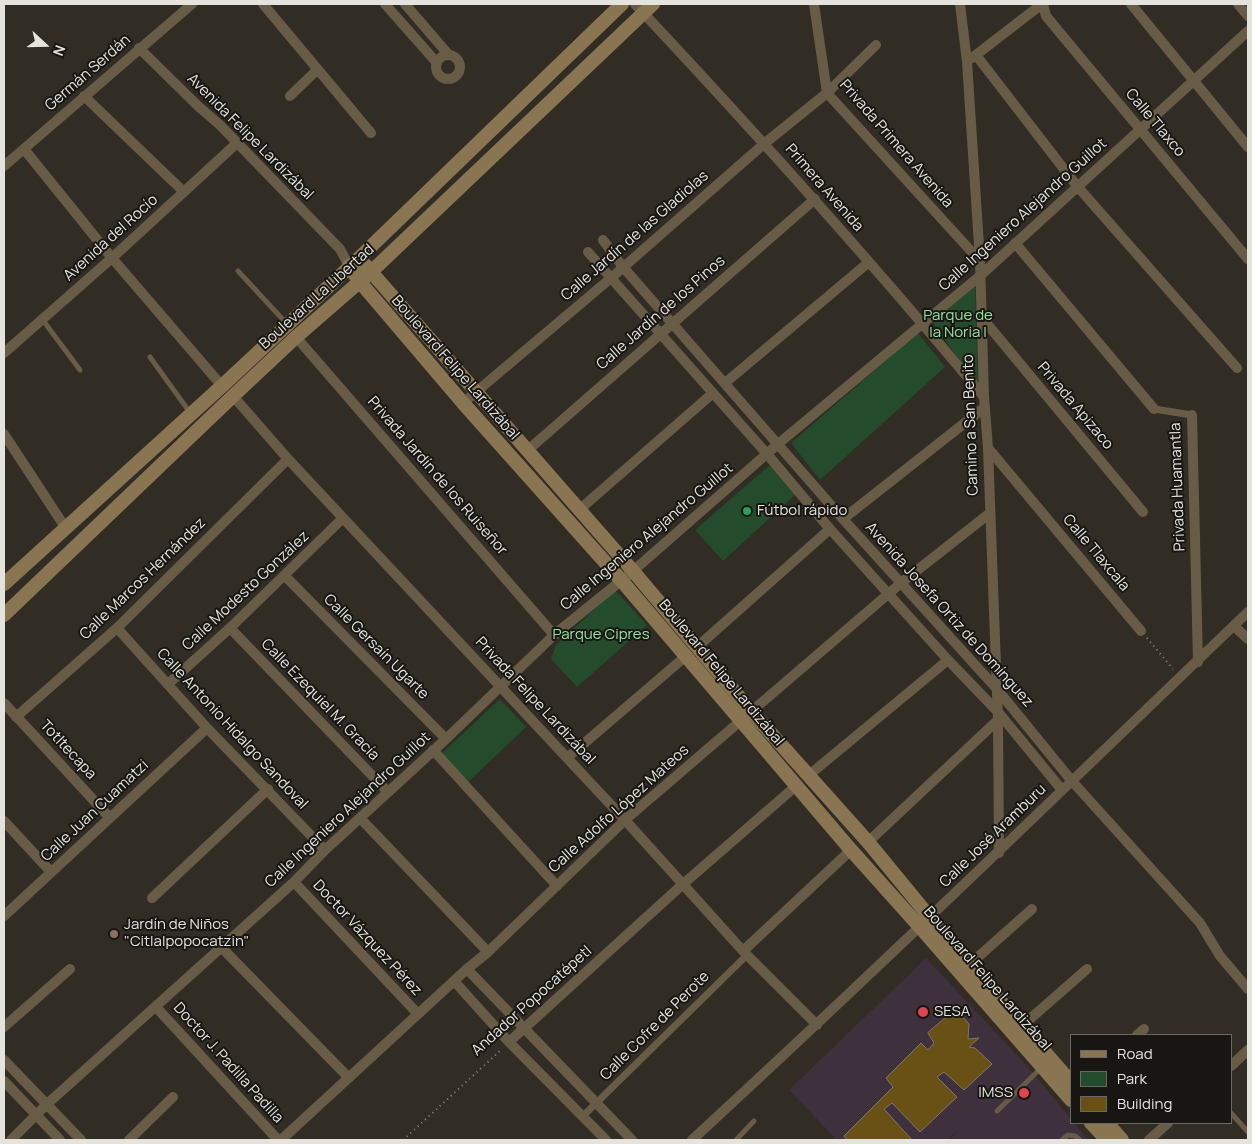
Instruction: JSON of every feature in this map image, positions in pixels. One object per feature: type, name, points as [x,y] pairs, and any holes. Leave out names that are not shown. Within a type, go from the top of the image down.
[{"type":"main road","name":"Boulevard La Libertad","points":[[4,584],[222,386],[622,4]]},
{"type":"main road","name":"Boulevard La Libertad","points":[[4,615],[232,396],[372,271],[644,7]]},
{"type":"main road","name":"Boulevard Felipe Lardizábal","points":[[354,262],[372,271],[475,392],[633,571],[751,711],[868,842],[925,922],[1028,1042],[1070,1081]]},
{"type":"main road","name":"Boulevard Felipe Lardizábal","points":[[354,262],[360,282],[463,403],[621,580],[851,850],[969,965],[1022,1026],[1028,1042],[1042,1067],[1070,1099]]},
{"type":"main road","points":[[1092,1124],[1106,1140]]},
{"type":"main road","points":[[1108,1124],[1122,1140]]},
{"type":"street","name":"Germán Serdán","points":[[4,166],[192,4]]},
{"type":"street","points":[[263,4],[371,133]]},
{"type":"street","points":[[385,4],[437,63]]},
{"type":"street","points":[[405,4],[448,54],[456,57],[460,63],[460,70],[455,76],[448,79],[441,76],[437,70],[437,63],[441,57],[448,54]]},
{"type":"street","name":"Privada Primera Avenida","points":[[814,4],[827,93],[980,261]]},
{"type":"street","name":"Camino a San Benito","points":[[960,4],[967,62],[981,275],[984,402],[988,448],[998,716],[999,853]]},
{"type":"street","points":[[967,62],[1043,4]]},
{"type":"street","name":"Calle Tlaxco","points":[[1043,4],[1046,16],[1248,259]]},
{"type":"street","points":[[1130,4],[1248,147]]},
{"type":"street","points":[[1238,4],[1248,16]]},
{"type":"street","name":"Primera Avenida","points":[[644,7],[815,199],[923,324],[984,402]]},
{"type":"street","name":"Calle Ingeniero Alejandro Guillot","points":[[11,1140],[46,1105],[294,882],[554,634],[633,571],[778,444],[981,275],[1248,30]]},
{"type":"street","name":"Calle Jardín de las Gladiolas","points":[[463,403],[611,278],[765,143],[827,93],[876,45]]},
{"type":"street","name":"Avenida Felipe Lardizábal","points":[[139,48],[220,125],[354,262]]},
{"type":"street","points":[[976,55],[1077,186],[1237,368]]},
{"type":"street","points":[[290,96],[317,70]]},
{"type":"street","points":[[84,96],[184,192]]},
{"type":"street","name":"Avenida del Rocío","points":[[4,353],[112,258],[237,143]]},
{"type":"street","points":[[24,149],[112,258],[222,386]]},
{"type":"street","name":"Calle Jardín de los Pinos","points":[[528,450],[815,199]]},
{"type":"street","name":"Avenida Josefa Ortiz de Domínguez","points":[[603,240],[623,267],[843,519],[996,688],[1071,780],[1200,923],[1220,956],[1248,989]]},
{"type":"street","name":"Privada Huamantla","points":[[1015,243],[1154,409],[1192,415],[1198,662]]},
{"type":"street","name":"Avenida Josefa Ortiz de Domínguez","points":[[588,252],[767,454],[830,529],[1062,790]]},
{"type":"street","points":[[725,383],[869,262]]},
{"type":"street","name":"Privada Apizaco","points":[[983,319],[1143,512]]},
{"type":"street","name":"Privada Jardín de los Ruiseñor","points":[[296,337],[554,634]]},
{"type":"street","points":[[579,510],[713,393]]},
{"type":"street","name":"Privada Felipe Lardizábal","points":[[232,396],[625,820],[745,953],[817,1025]]},
{"type":"street","points":[[843,519],[984,402]]},
{"type":"street","points":[[4,434],[65,528]]},
{"type":"street","name":"Calle Tlaxcala","points":[[988,448],[1141,631]]},
{"type":"street","name":"Calle Marcos Hernández","points":[[16,717],[117,628],[288,458]]},
{"type":"street","name":"Calle Adolfo López Mateos","points":[[280,1140],[488,952],[625,820],[901,584],[990,513]]},
{"type":"street","name":"Calle Modesto González","points":[[168,684],[230,628],[344,518]]},
{"type":"street","points":[[696,647],[830,529]]},
{"type":"street","name":"Calle Gersaín Ugarte","points":[[284,576],[446,739]]},
{"type":"street","name":"Calle José Aramburu","points":[[692,1140],[999,853],[1071,780],[1198,662],[1248,612]]},
{"type":"street","points":[[1234,626],[1248,639]]},
{"type":"street","name":"Calle Antonio Hidalgo Sandoval","points":[[117,628],[207,728],[326,850]]},
{"type":"street","name":"Calle Ezequiel M. Gracía","points":[[230,628],[388,792]]},
{"type":"street","points":[[567,758],[686,656]]},
{"type":"street","points":[[809,776],[948,660]]},
{"type":"street","name":"Totltecapa","points":[[4,703],[110,818]]},
{"type":"street","points":[[868,842],[998,716]]},
{"type":"street","name":"Calle Juan Cuamatzi","points":[[4,916],[207,728]]},
{"type":"street","points":[[433,750],[557,886]]},
{"type":"street","name":"Andador Popocatépetl","points":[[509,1042],[682,885],[796,786]]},
{"type":"street","points":[[152,898],[268,789]]},
{"type":"street","points":[[360,818],[488,952]]},
{"type":"street","points":[[4,820],[51,872]]},
{"type":"street","points":[[745,953],[851,850]]},
{"type":"street","name":"Doctor Vázquez Pérez","points":[[294,882],[418,1014]]},
{"type":"street","points":[[969,965],[1032,909]]},
{"type":"street","points":[[222,948],[349,1078]]},
{"type":"street","name":"Calle Cofre de Perote","points":[[583,1116],[745,953]]},
{"type":"street","points":[[4,1027],[70,969]]},
{"type":"street","points":[[467,969],[632,1140]]},
{"type":"street","points":[[1022,1026],[1087,969]]},
{"type":"street","points":[[454,981],[509,1042],[606,1140]]},
{"type":"street","name":"Doctor J. Padilla Padilla","points":[[156,1007],[280,1140]]},
{"type":"street","points":[[1232,1065],[1248,1050]]},
{"type":"street","points":[[4,1060],[80,1140]]},
{"type":"street","points":[[4,1081],[60,1140]]},
{"type":"street","points":[[129,1140],[173,1097]]},
{"type":"street","points":[[1149,1140],[1167,1124]]},
{"type":"lane","points":[[238,270],[288,324]]},
{"type":"lane","points":[[42,320],[80,370]]},
{"type":"lane","points":[[150,357],[191,414]]},
{"type":"lane","points":[[997,1111],[1042,1067]]},
{"type":"lane","points":[[1232,1114],[1248,1132]]},
{"type":"lane","points":[[736,1140],[754,1121]]},
{"type":"lane","points":[[1062,1140],[1068,1135],[1075,1136],[1080,1140]]},
{"type":"path","points":[[1141,631],[1181,678]]},
{"type":"path","name":"Andador Popocatépetl","points":[[403,1140],[509,1042]]},
{"type":"shaded area","name":"SESA","points":[[926,958],[1028,1067],[1070,1118],[1070,1124],[1075,1124],[1088,1140],[949,1140],[960,1129],[947,1140],[837,1140],[789,1090]]},
{"type":"green space","name":"Parque de la Noria I","points":[[975,285],[978,386],[933,323]]},
{"type":"green space","points":[[918,333],[945,367],[820,480],[791,443]]},
{"type":"green space","name":"Fútbol rápido","points":[[771,464],[796,494],[723,561],[695,530]]},
{"type":"green space","name":"Parque Cipres","points":[[615,590],[647,625],[577,687],[551,659],[556,645]]},
{"type":"green space","points":[[500,699],[526,727],[468,782],[441,754]]},
{"type":"building","points":[[956,1009],[969,1024],[968,1039],[979,1038],[969,1047],[975,1048],[992,1064],[964,1090],[944,1072],[937,1077],[957,1097],[920,1132],[892,1103],[884,1109],[912,1140],[847,1140],[844,1136],[893,1087],[886,1078],[921,1043],[928,1050],[934,1043],[928,1033]]},
{"type":"place","name":"Fútbol rápido","points":[[747,511]]},
{"type":"place","name":"Jardín de Niños \"Citlalpopocatzin\"","points":[[114,934]]},
{"type":"place","name":"SESA","points":[[923,1012]]},
{"type":"place","name":"IMSS","points":[[1024,1093]]}]
